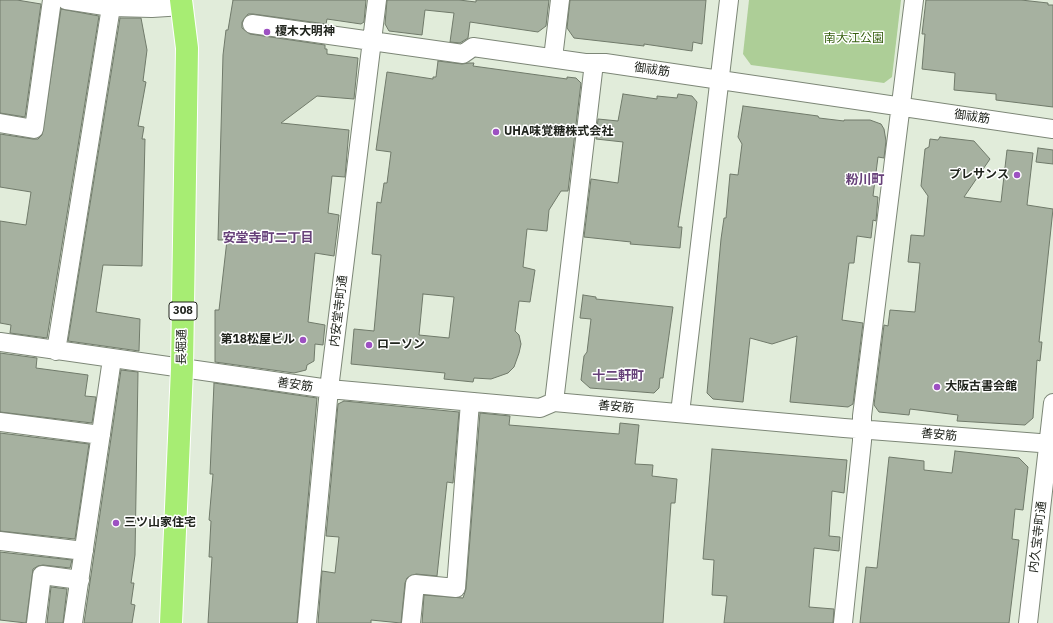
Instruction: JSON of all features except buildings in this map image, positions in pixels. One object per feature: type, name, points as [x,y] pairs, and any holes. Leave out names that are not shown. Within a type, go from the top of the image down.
[{"type":"highway","name":"長堀通","points":[[172,623],[182,369],[187,48],[182,3]]},
{"type":"street","points":[[0,123],[34,128],[52,0]]},
{"type":"street","points":[[66,0],[111,6],[152,8],[182,3]]},
{"type":"street","name":"内安堂寺町通","points":[[307,623],[329,389],[377,0]]},
{"type":"street","points":[[553,58],[560,0]]},
{"type":"street","points":[[680,413],[729,0]]},
{"type":"street","points":[[843,623],[862,429],[914,0]]},
{"type":"street","points":[[56,351],[111,6]]},
{"type":"street","name":"御祓筋","points":[[252,24],[463,54],[473,47],[594,63],[605,63],[1053,129]]},
{"type":"street","points":[[554,402],[594,63]]},
{"type":"street","name":"善安筋","points":[[0,342],[329,389],[540,408],[554,402],[1051,444]]},
{"type":"street","points":[[73,623],[112,359]]},
{"type":"street","points":[[410,623],[415,584],[456,588],[470,402]]},
{"type":"street","name":"内久宝寺町通","points":[[1028,623],[1051,444],[1053,403]]},
{"type":"street","points":[[0,422],[101,435]]},
{"type":"street","points":[[0,541],[84,551]]},
{"type":"street","points":[[36,623],[42,575],[80,580]]},
{"type":"green space","name":"南大江公園","points":[[749,0],[901,0],[892,77],[884,83],[751,65],[743,54]]},
{"type":"place","name":"榎木大明神","points":[[267,32]]},
{"type":"place","name":"UHA味覚糖株式会社","points":[[496,132]]},
{"type":"place","name":"プレサンス","points":[[1017,175]]},
{"type":"place","name":"第18松屋ビル","points":[[303,340]]},
{"type":"place","name":"ローソン","points":[[369,345]]},
{"type":"place","name":"大阪古書会館","points":[[937,387]]},
{"type":"place","name":"三ツ山家住宅","points":[[116,523]]},
{"type":"district","name":"粉川町","points":[[865,180]]},
{"type":"district","name":"安堂寺町二丁目","points":[[268,238]]},
{"type":"district","name":"十二軒町","points":[[618,376]]}]
